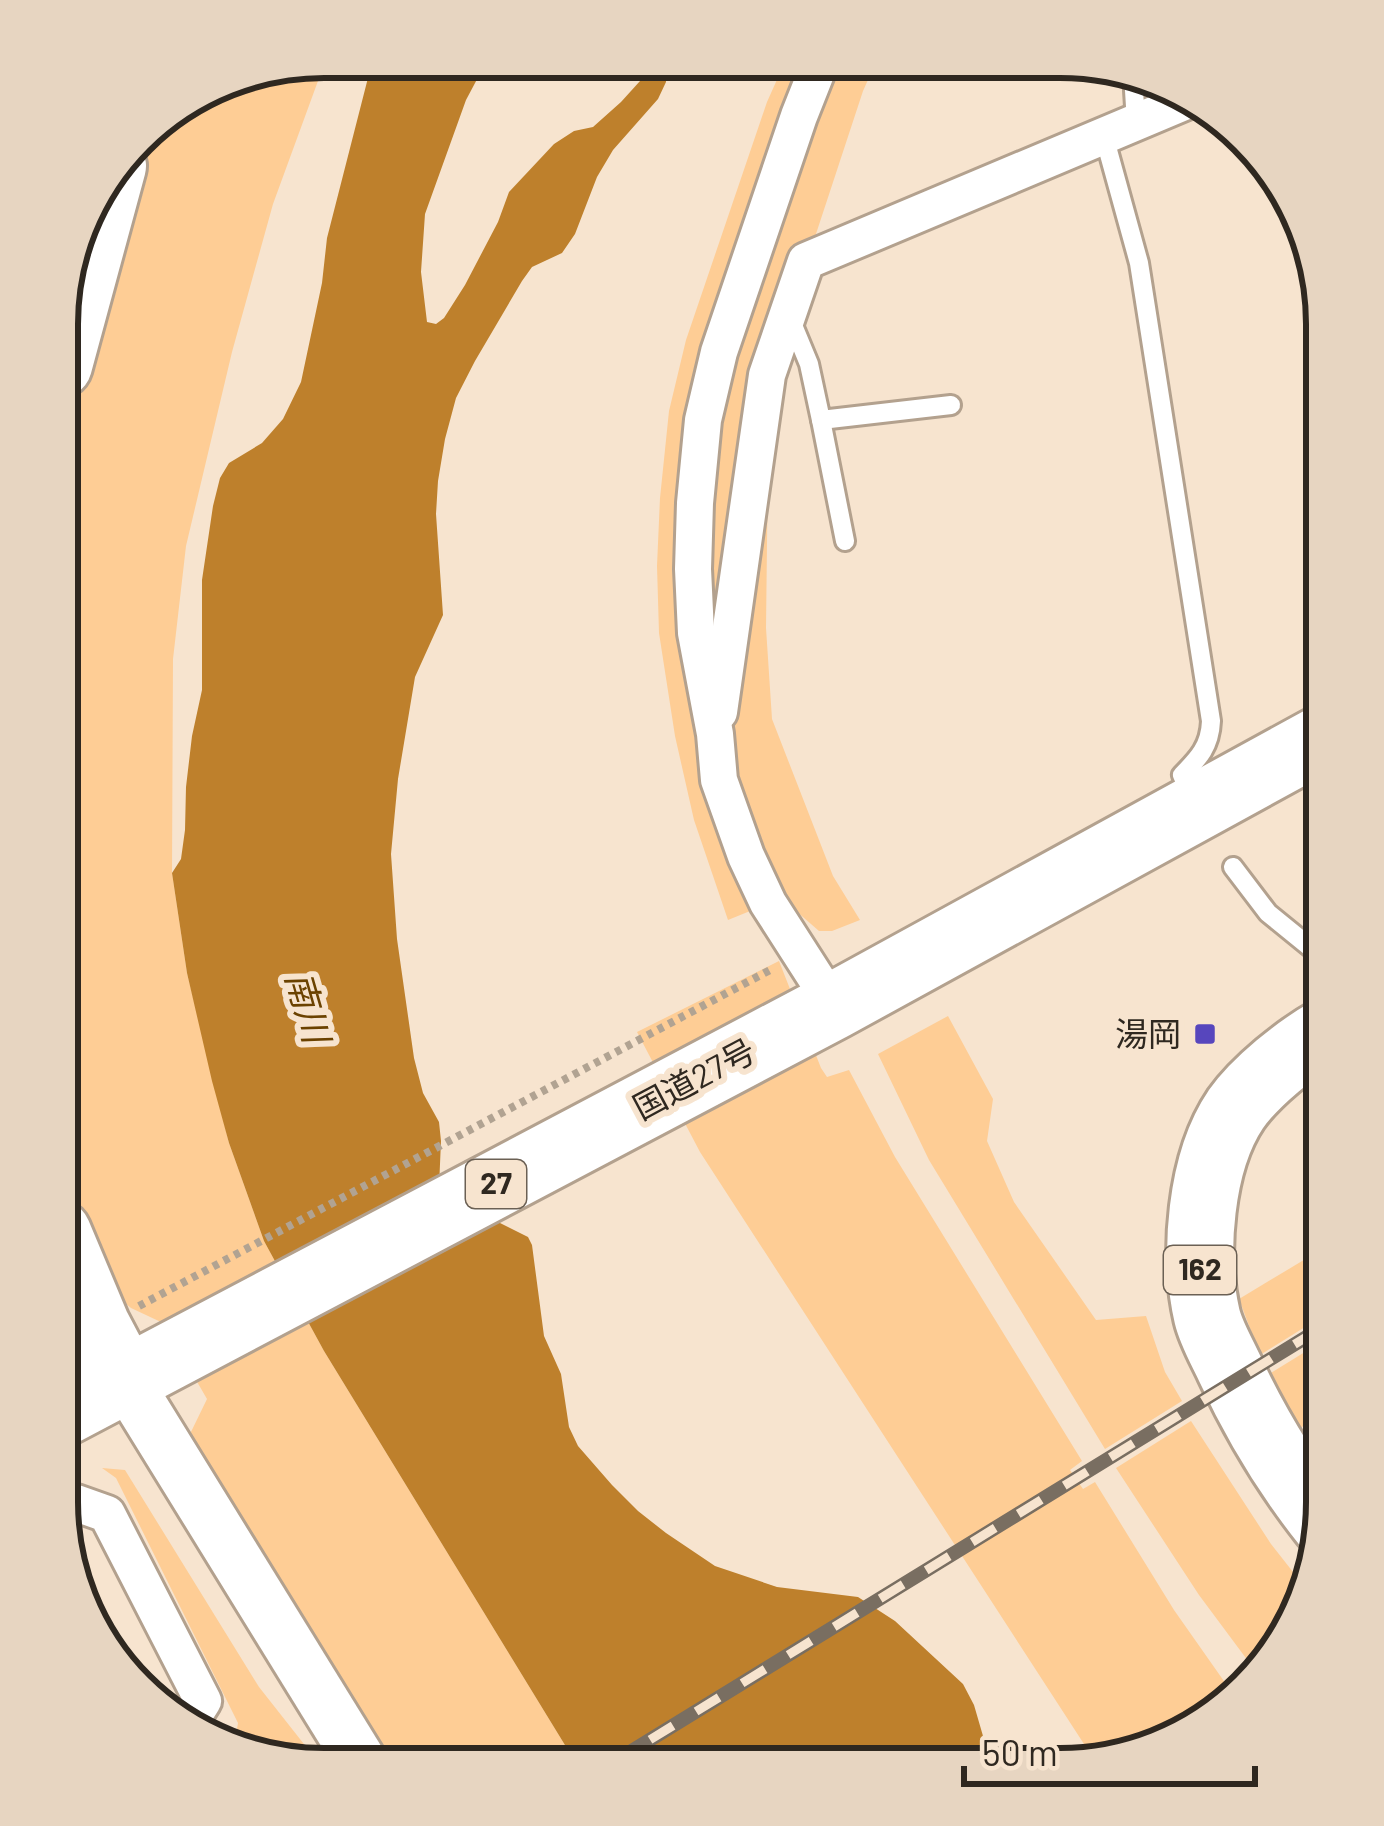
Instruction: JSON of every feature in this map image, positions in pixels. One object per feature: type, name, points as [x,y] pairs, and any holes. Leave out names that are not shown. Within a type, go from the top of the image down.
[{"type":"highway","points":[[83,278],[93,241]]},
{"type":"highway","name":"国道27号","points":[[78,1405],[815,993],[1306,747]]},
{"type":"highway","name":"162","points":[[1305,1047],[1270,1072],[1235,1110],[1210,1164],[1200,1225],[1200,1274],[1208,1320],[1253,1419],[1305,1499]]},
{"type":"highway","points":[[78,1282],[126,1381]]},
{"type":"street","points":[[814,78],[719,352],[703,420],[693,569],[696,633],[719,780],[746,856],[815,993]]},
{"type":"street","points":[[715,734],[767,375],[806,261],[1175,107]]},
{"type":"street","points":[[126,1381],[352,1748]]},
{"type":"street","points":[[78,1504],[106,1514],[203,1700],[196,1712]]},
{"type":"lane","points":[[1130,88],[1120,129],[1211,721],[1211,738],[1182,775],[1185,782]]},
{"type":"lane","points":[[788,314],[809,364],[845,541]]},
{"type":"lane","points":[[821,420],[951,405]]},
{"type":"lane","points":[[1233,867],[1268,913],[1305,944]]},
{"type":"path","points":[[130,1311],[815,993]]},
{"type":"shaded area","points":[[319,78],[273,204],[186,546],[173,659],[172,873],[187,973],[229,1143],[264,1241],[324,1351],[567,1748],[376,1748],[196,1448],[190,1434],[207,1399],[163,1323],[120,1299],[96,1262],[78,1214],[78,372],[132,171],[187,119],[260,86]]},
{"type":"shaded area","points":[[778,78],[801,78],[681,505],[755,909],[728,920],[694,820],[675,736],[659,633],[660,498],[669,411],[686,340]]},
{"type":"shaded area","points":[[830,78],[869,78],[813,243],[716,674],[707,572],[717,422],[732,355]]},
{"type":"shaded area","points":[[768,459],[766,628],[772,719],[833,876],[860,920],[832,931],[819,931],[780,897],[737,784],[732,738]]},
{"type":"shaded area","points":[[779,961],[821,1068],[827,1077],[849,1070],[895,1157],[1082,1461],[1070,1470],[1083,1489],[1095,1482],[1226,1683],[1222,1687],[1169,1723],[1139,1735],[1085,1746],[700,1152],[637,1032]]},
{"type":"shaded area","points":[[948,1016],[993,1099],[987,1141],[1014,1202],[1096,1320],[1146,1316],[1165,1372],[1182,1401],[1105,1449],[929,1160],[878,1054]]},
{"type":"shaded area","points":[[1305,1259],[1305,1327],[1260,1355],[1239,1299]]},
{"type":"shaded area","points":[[1305,1352],[1305,1425],[1297,1430],[1269,1374]]},
{"type":"shaded area","points":[[1191,1421],[1295,1574],[1281,1611],[1248,1661],[1199,1595],[1116,1468]]},
{"type":"shaded area","points":[[102,1468],[125,1470],[259,1687],[306,1747],[239,1732],[116,1478]]},
{"type":"water","name":"南川","points":[[368,78],[478,78],[425,214],[421,272],[427,322],[436,324],[465,285],[509,192],[554,144],[574,131],[593,127],[643,78],[666,78],[658,99],[613,150],[562,253],[532,267],[522,281],[456,398],[445,439],[436,514],[443,615],[415,677],[391,854],[414,1058],[423,1093],[439,1122],[439,1187],[446,1196],[528,1237],[544,1336],[561,1374],[569,1427],[578,1446],[612,1485],[638,1511],[715,1566],[777,1587],[858,1597],[895,1621],[963,1684],[990,1748],[567,1748],[324,1351],[264,1241],[212,1081],[187,973],[172,873],[181,859],[192,736],[202,690],[202,580],[213,506],[229,463],[262,443],[283,419],[301,382],[327,238]]},
{"type":"railway","points":[[637,1748],[1305,1338]]},
{"type":"place","name":"湯岡","points":[[1205,1034]]}]
